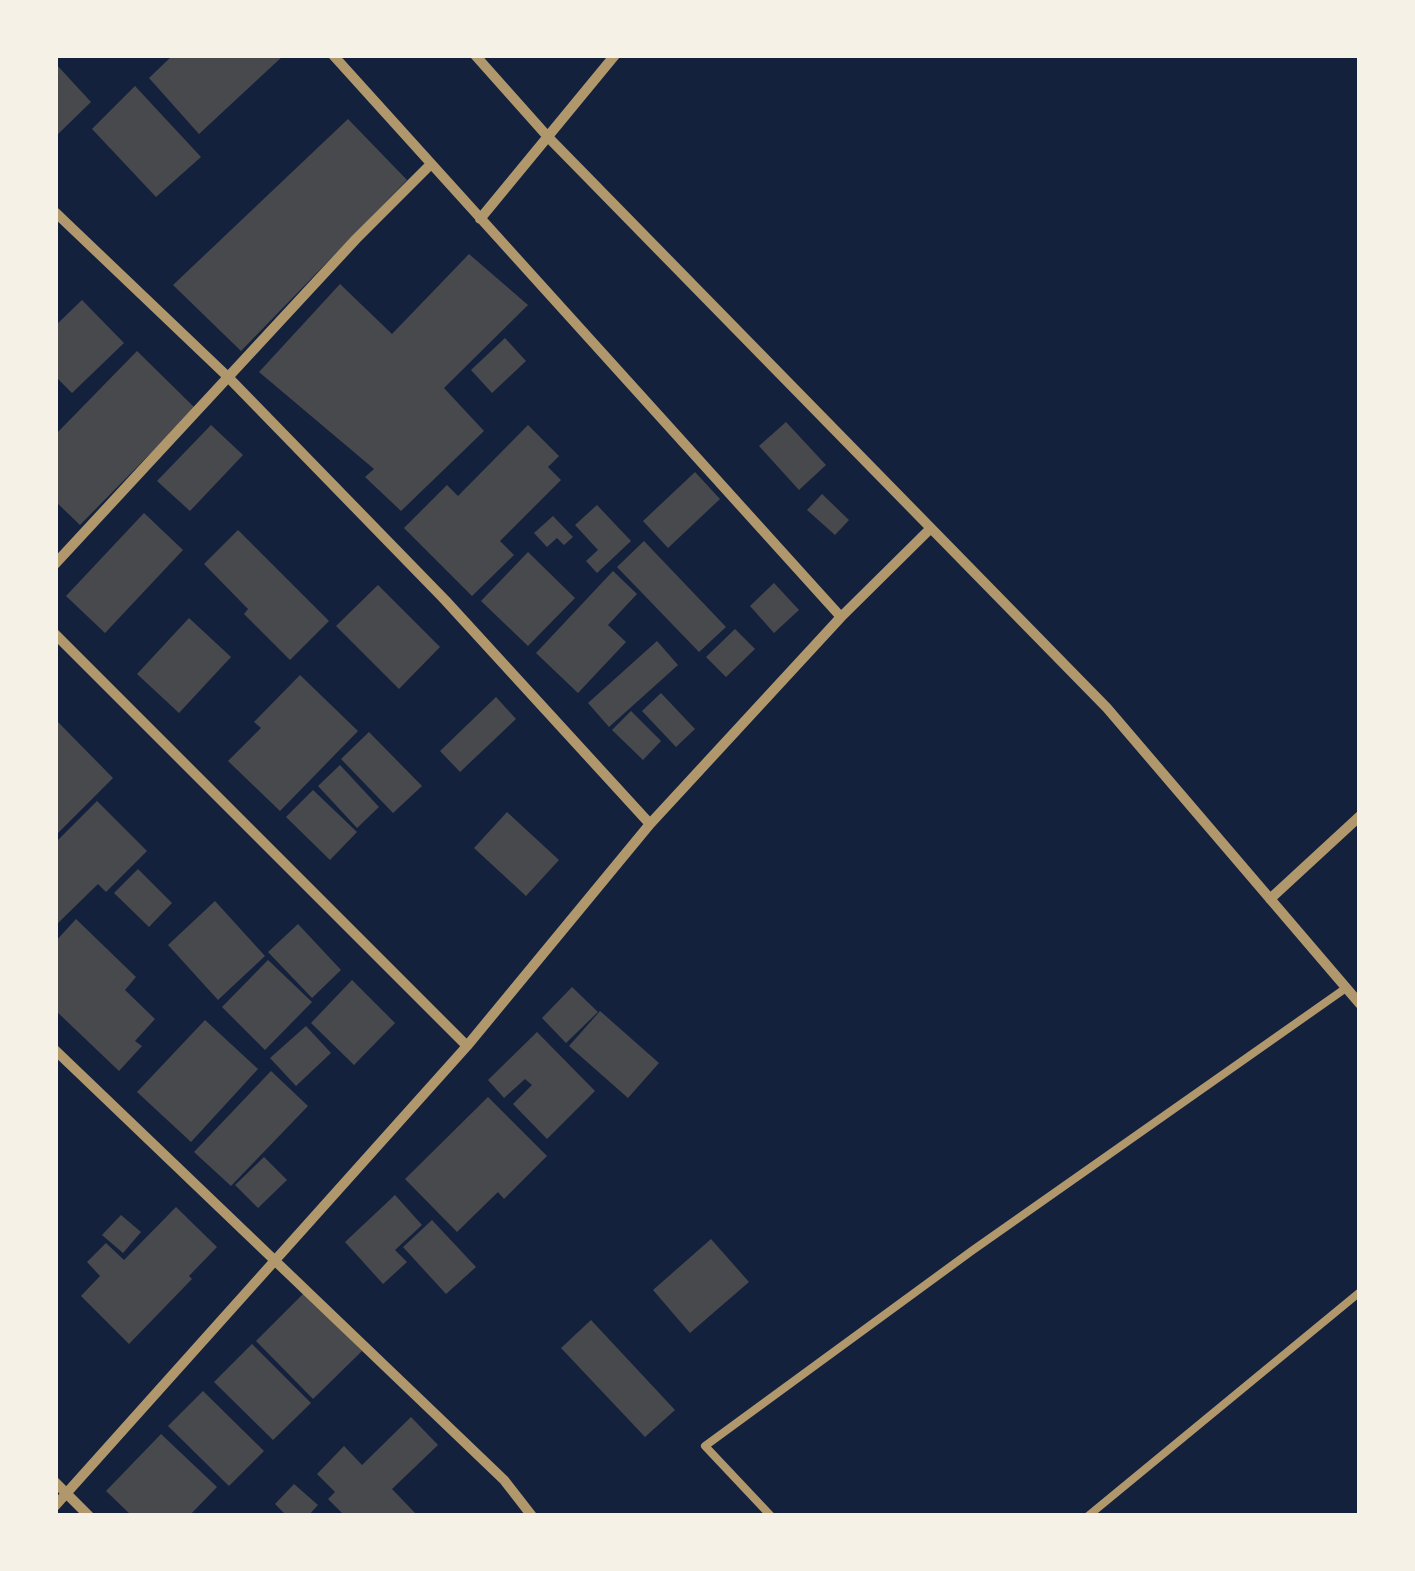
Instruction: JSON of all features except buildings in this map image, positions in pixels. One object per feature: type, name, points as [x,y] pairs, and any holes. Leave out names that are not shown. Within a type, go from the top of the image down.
[{"type":"street","points":[[333,55],[841,617]]},
{"type":"street","points":[[475,55],[548,137],[1107,708],[1360,1004]]},
{"type":"street","points":[[480,219],[614,55]]},
{"type":"street","points":[[55,564],[356,239],[430,165]]},
{"type":"street","points":[[55,212],[228,377],[445,600],[650,824]]},
{"type":"street","points":[[55,1506],[467,1046],[650,824],[841,617],[930,530]]},
{"type":"street","points":[[55,634],[467,1046]]},
{"type":"street","points":[[1270,899],[1360,816]]},
{"type":"street","points":[[55,1050],[504,1480],[532,1516]]},
{"type":"street","points":[[55,1482],[89,1516]]},
{"type":"lane","points":[[771,1516],[705,1446],[973,1250],[1346,988]]},
{"type":"lane","points":[[1088,1516],[1360,1292]]}]
